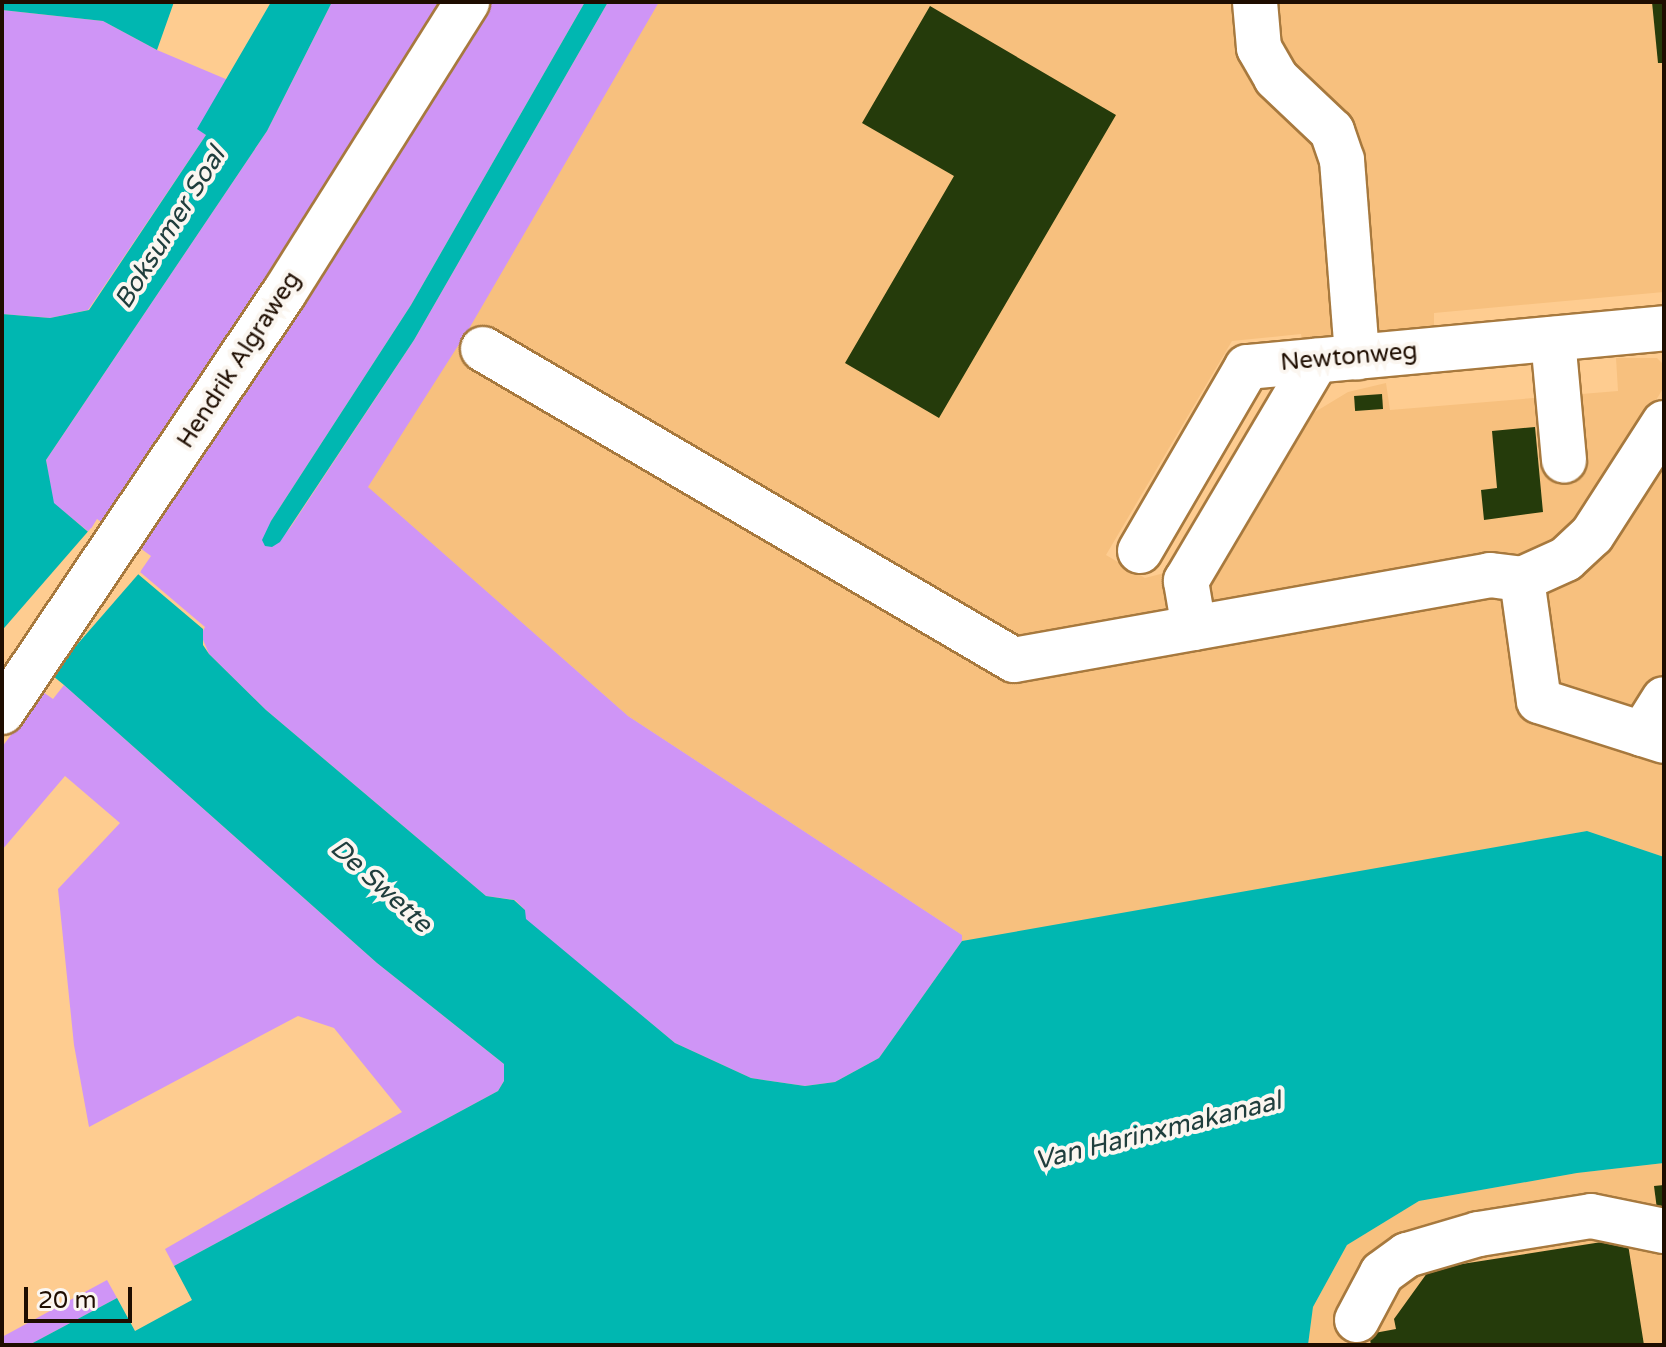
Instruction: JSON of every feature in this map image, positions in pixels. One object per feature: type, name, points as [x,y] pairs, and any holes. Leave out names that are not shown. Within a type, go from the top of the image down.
[{"type":"street","name":"Hendrik Algraweg","points":[[14,696],[284,293],[467,2]]},
{"type":"street","points":[[1194,628],[1186,581],[1336,359],[1342,160],[1332,131],[1276,78],[1259,48],[1255,2]]},
{"type":"street","name":"Newtonweg","points":[[1140,551],[1247,367],[1664,328]]},
{"type":"street","points":[[1553,339],[1564,461]]},
{"type":"street","points":[[483,349],[1014,660],[1490,575],[1522,579],[1566,559],[1592,535],[1664,423]]},
{"type":"street","points":[[1522,579],[1539,701],[1657,725]]},
{"type":"street","points":[[1357,1320],[1382,1273],[1407,1255],[1436,1246],[1479,1234],[1591,1216],[1664,1231]]},
{"type":"shaded area","points":[[332,2],[445,2],[109,527],[97,519],[89,532],[53,503],[46,460],[267,131]]},
{"type":"shaded area","points":[[491,2],[585,2],[411,305],[271,521],[272,547],[290,528],[414,340],[608,2],[659,2],[470,327],[368,487],[628,716],[962,935],[962,941],[879,1058],[835,1082],[805,1086],[751,1078],[675,1043],[525,919],[525,910],[515,900],[486,896],[266,710],[209,654],[201,635],[205,627],[140,572],[151,556],[140,548]]},
{"type":"shaded area","points":[[608,2],[1664,2],[1664,292],[1434,313],[1434,333],[1303,346],[1301,334],[1232,341],[1106,555],[1145,578],[1176,570],[1300,421],[1348,392],[1386,383],[1390,410],[1618,391],[1616,358],[1657,358],[1664,365],[1664,387],[1653,405],[1664,412],[1664,857],[1587,831],[962,944],[962,935],[628,716],[363,483]]},
{"type":"shaded area","points":[[2,10],[103,21],[157,50],[228,80],[198,129],[206,135],[88,310],[50,318],[2,314]]},
{"type":"shaded area","points":[[64,685],[377,963],[504,1064],[504,1081],[498,1091],[174,1266],[165,1249],[402,1112],[334,1028],[298,1016],[89,1127],[74,1045],[58,889],[120,823],[65,776],[2,850],[2,747],[43,692],[53,699]]},
{"type":"shaded area","points":[[1664,1163],[1664,1345],[1308,1345],[1313,1307],[1347,1245],[1419,1201],[1577,1173]]},
{"type":"shaded area","points":[[107,1280],[117,1298],[29,1345],[2,1345],[2,1337]]},
{"type":"water","points":[[2,2],[174,2],[157,50],[103,21],[2,10]]},
{"type":"water","points":[[271,2],[332,2],[267,131],[46,460],[54,503],[203,629],[203,645],[209,654],[266,710],[486,896],[514,900],[525,910],[526,919],[675,1043],[751,1078],[805,1086],[835,1082],[879,1058],[962,941],[1587,831],[1664,857],[1664,1163],[1577,1173],[1419,1201],[1347,1245],[1313,1307],[1308,1345],[29,1345],[117,1298],[135,1331],[192,1300],[174,1266],[498,1091],[504,1081],[504,1064],[377,963],[64,685],[2,634],[2,314],[50,318],[89,310],[206,135],[197,129]]},
{"type":"water","points":[[585,2],[608,2],[414,340],[280,542],[272,547],[265,546],[262,540],[271,521],[411,305]]},
{"type":"pier","points":[[91,528],[141,571],[46,680],[2,641],[2,630]]},
{"type":"building","points":[[1652,2],[1664,2],[1664,63],[1658,63]]},
{"type":"building","points":[[930,6],[1116,115],[939,418],[845,363],[954,176],[862,123]]},
{"type":"building","points":[[1382,394],[1383,409],[1355,411],[1354,396]]},
{"type":"building","points":[[1535,427],[1543,512],[1484,520],[1481,490],[1497,488],[1492,431]]},
{"type":"building","points":[[1664,1185],[1664,1225],[1659,1225],[1654,1186]]},
{"type":"building","points":[[1627,1238],[1644,1345],[1371,1345],[1369,1334],[1396,1329],[1394,1319],[1430,1269]]},
{"type":"water label","name":"Boksumer Soal","points":[[170,228]]},
{"type":"water label","name":"De Swette","points":[[381,886]]},
{"type":"water label","name":"Van Harinxmakanaal","points":[[1158,1131]]}]
